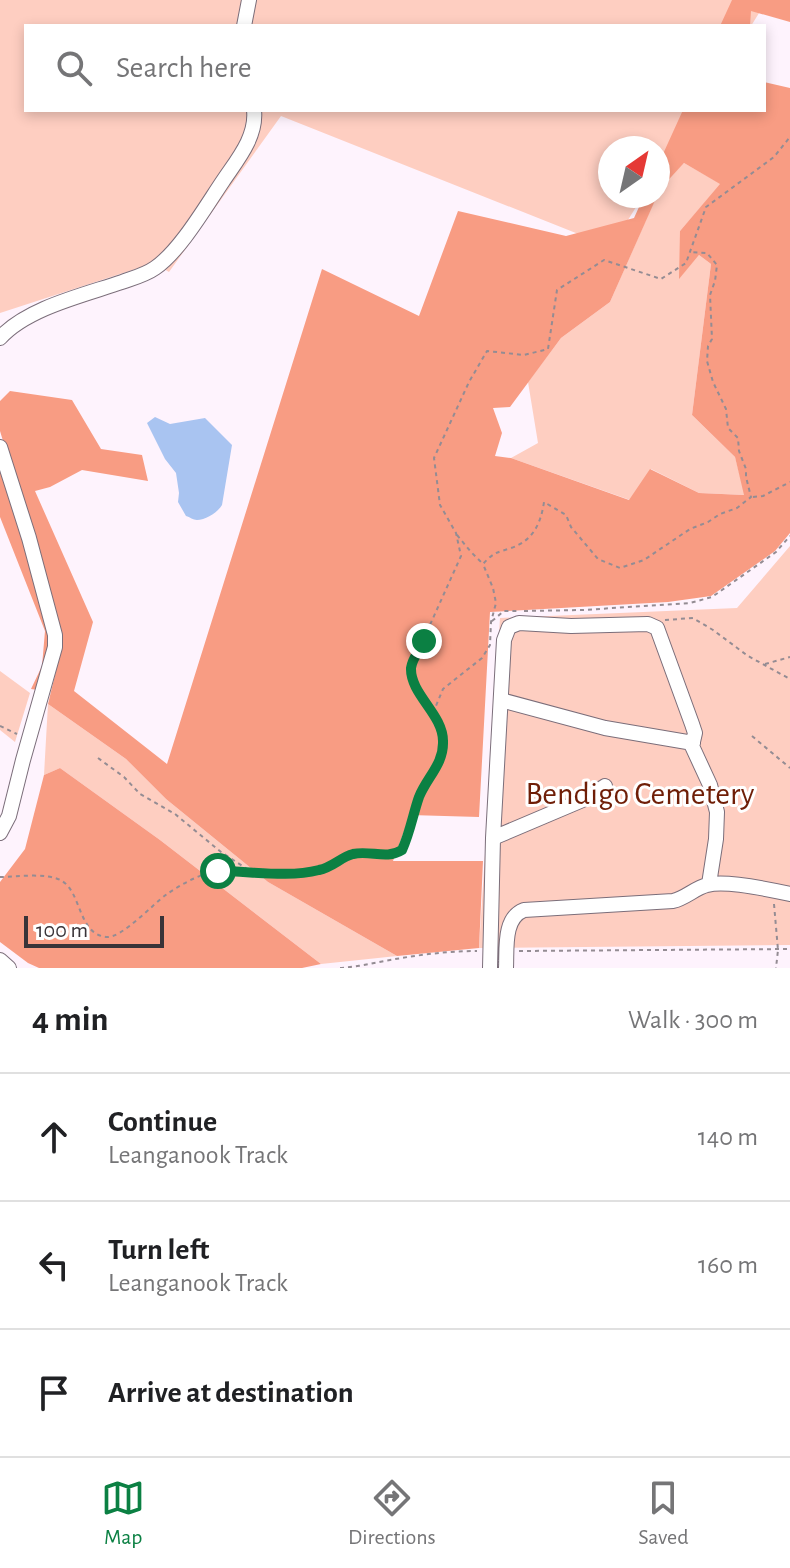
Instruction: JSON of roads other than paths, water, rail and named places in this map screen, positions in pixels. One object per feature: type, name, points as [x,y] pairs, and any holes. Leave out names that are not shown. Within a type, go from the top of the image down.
[{"type":"street","points":[[244,24],[249,0]]},
{"type":"street","points":[[0,338],[11,327],[35,314],[159,266],[192,226],[241,156],[253,130],[254,112]]},
{"type":"street","points":[[0,447],[55,635],[54,654],[9,816],[0,833]]},
{"type":"street","points":[[490,968],[493,838],[504,640],[509,627],[514,625],[648,624],[653,625],[660,634],[695,733],[692,746],[715,800],[716,839],[709,884]]},
{"type":"street","points":[[501,700],[605,728],[693,743]]},
{"type":"street","points":[[493,838],[585,799],[605,786]]},
{"type":"street","points":[[506,968],[509,925],[517,912],[680,900],[709,884],[761,888],[790,894]]},
{"type":"water","points":[[155,417],[170,424],[205,418],[232,445],[222,505],[208,517],[197,520],[186,516],[178,502],[176,473],[165,459],[147,423]]},
{"type":"park label","name":"Bendigo Cemetery","points":[[640,793]]}]
